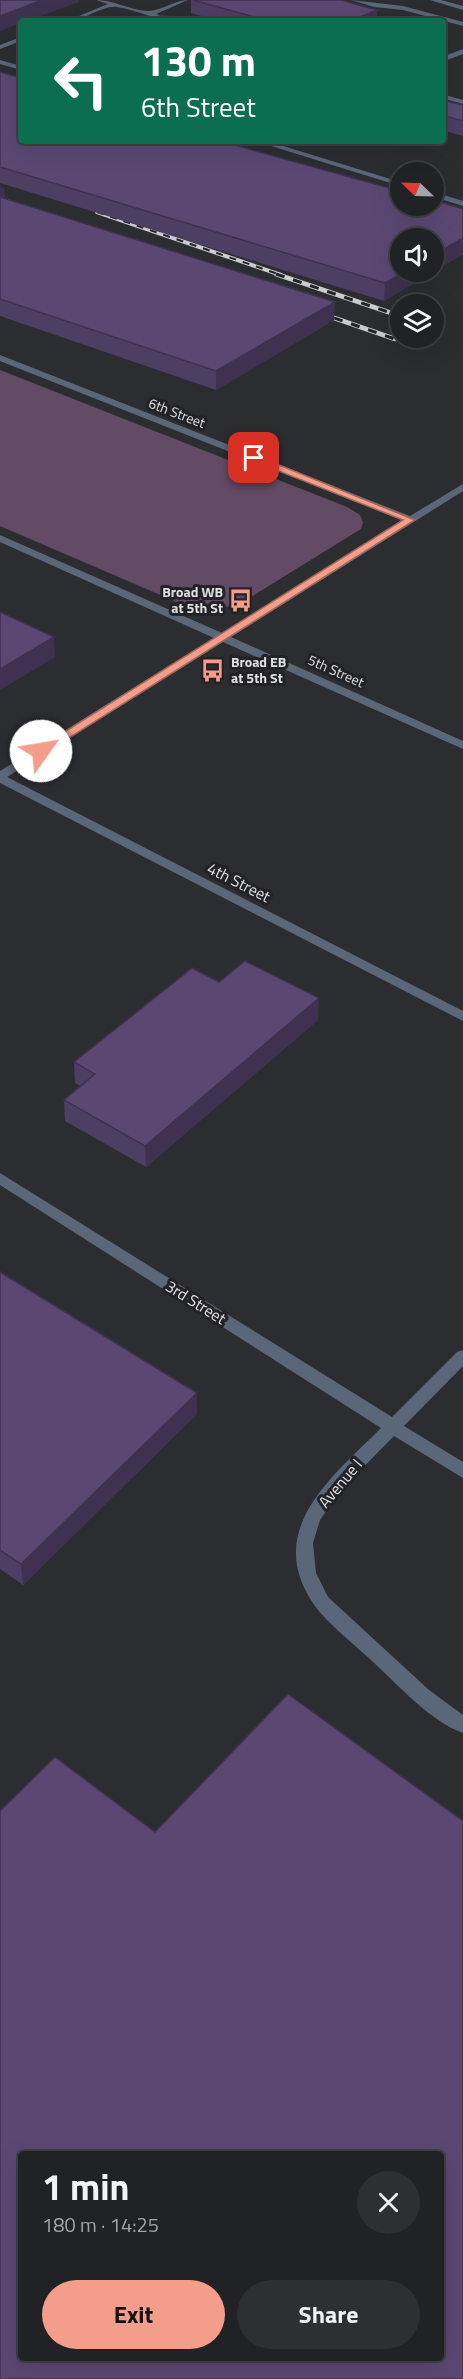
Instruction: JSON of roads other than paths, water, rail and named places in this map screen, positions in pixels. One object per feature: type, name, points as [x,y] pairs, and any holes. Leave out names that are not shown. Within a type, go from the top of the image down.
[{"type":"street","points":[[99,0],[163,18]]},
{"type":"street","points":[[78,18],[127,0]]},
{"type":"street","points":[[148,14],[185,0]]},
{"type":"street","points":[[354,0],[403,8],[440,18]]},
{"type":"street","points":[[433,0],[463,8]]},
{"type":"street","points":[[446,19],[463,24]]},
{"type":"street","points":[[453,28],[463,24]]},
{"type":"street","points":[[0,47],[18,40]]},
{"type":"street","points":[[446,58],[463,51]]},
{"type":"street","points":[[0,62],[18,67]]},
{"type":"street","points":[[446,97],[463,102]]},
{"type":"street","points":[[279,144],[390,181]]},
{"type":"street","points":[[444,198],[463,204]]},
{"type":"street","name":"6th Street","points":[[0,358],[411,520]]},
{"type":"street","points":[[0,777],[463,488]]},
{"type":"street","name":"5th Street","points":[[0,538],[463,745]]},
{"type":"street","name":"4th Street","points":[[0,777],[463,1017]]},
{"type":"street","name":"3rd Street","points":[[0,1178],[463,1471]]},
{"type":"street","name":"Avenue I","points":[[463,1356],[334,1486],[312,1518],[304,1543],[307,1574],[322,1602],[422,1696],[463,1725]]},
{"type":"railway","points":[[97,212],[281,275]]},
{"type":"railway","points":[[276,274],[390,313]]},
{"type":"railway","points":[[317,312],[390,337]]},
{"type":"place","name":"Broad WB at 5th St","points":[[241,600]]},
{"type":"place","name":"Broad EB at 5th St","points":[[213,670]]}]
